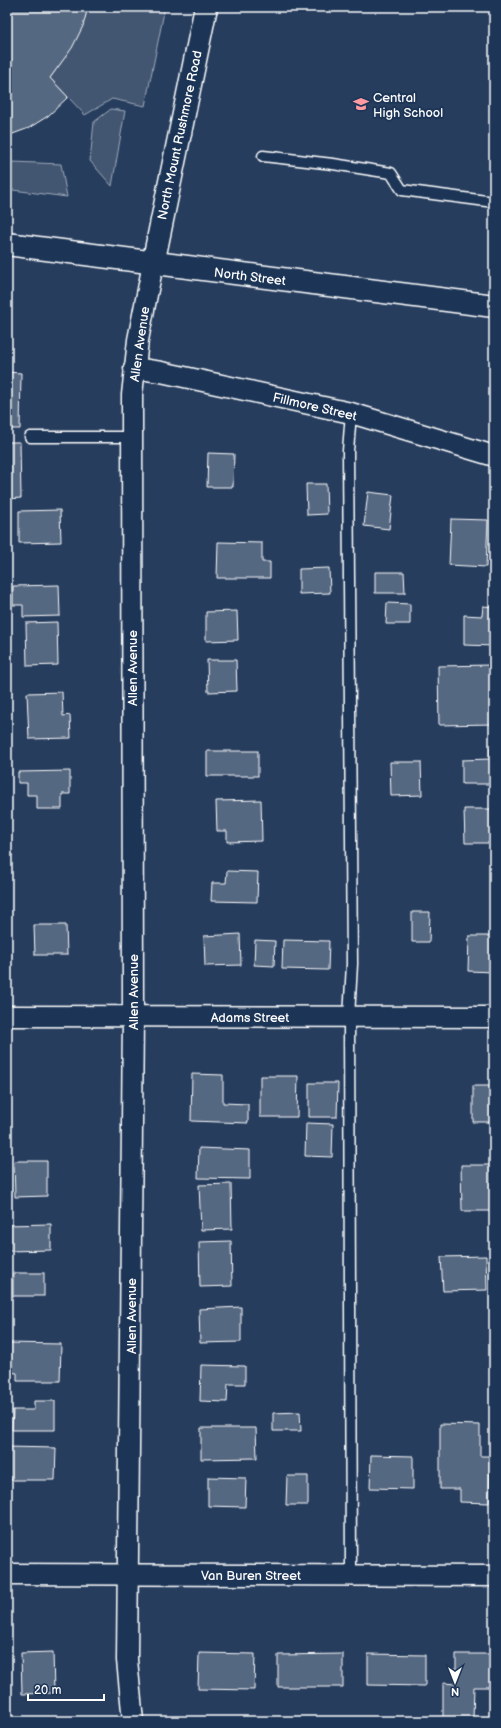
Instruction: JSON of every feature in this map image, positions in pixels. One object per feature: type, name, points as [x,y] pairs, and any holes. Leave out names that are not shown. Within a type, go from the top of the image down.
[{"type":"main road","name":"North Mount Rushmore Road","points":[[153,264],[206,7]]},
{"type":"main road","name":"North Street","points":[[7,244],[153,264],[494,306]]},
{"type":"street","name":"Allen Avenue","points":[[133,1721],[127,1660],[129,1575],[133,1017],[132,438],[134,368],[153,264]]},
{"type":"street","name":"Fillmore Street","points":[[134,368],[169,374],[351,413],[494,456]]},
{"type":"street","name":"Adams Street","points":[[7,1016],[494,1017]]},
{"type":"street","name":"Van Buren Street","points":[[7,1574],[494,1576]]},
{"type":"lane","points":[[263,156],[333,164],[392,173],[402,190],[494,202]]},
{"type":"lane","points":[[351,413],[348,451],[352,956],[349,1017],[351,1575]]},
{"type":"lane","points":[[30,438],[132,438]]},
{"type":"shaded area","points":[[88,7],[165,7],[145,106],[112,99],[85,115],[50,78],[73,44],[82,27]]},
{"type":"shaded area","points":[[111,109],[125,111],[112,186],[90,161],[94,122]]},
{"type":"shaded area","points":[[13,162],[61,164],[67,197],[13,190],[7,186],[7,171]]},
{"type":"building","points":[[7,7],[88,7],[83,26],[72,48],[50,78],[68,97],[48,116],[29,128],[10,135],[7,129]]},
{"type":"building","points":[[7,372],[21,373],[20,429],[7,429]]},
{"type":"building","points":[[7,442],[20,442],[21,498],[7,499]]},
{"type":"building","points":[[208,453],[234,454],[233,487],[207,487]]},
{"type":"building","points":[[306,484],[326,484],[327,514],[307,515]]},
{"type":"building","points":[[368,492],[393,495],[389,529],[364,526]]},
{"type":"building","points":[[60,510],[61,542],[19,543],[19,511]]},
{"type":"building","points":[[451,519],[488,520],[486,567],[449,565]]},
{"type":"building","points":[[218,542],[262,543],[262,562],[270,562],[270,578],[217,578]]},
{"type":"building","points":[[329,568],[330,593],[299,594],[299,569]]},
{"type":"building","points":[[375,572],[404,572],[405,593],[375,593]]},
{"type":"building","points":[[59,585],[60,616],[23,617],[23,605],[13,605],[13,586]]},
{"type":"building","points":[[387,603],[410,604],[410,624],[386,624]]},
{"type":"building","points":[[483,606],[494,607],[494,646],[464,645],[464,615],[482,616]]},
{"type":"building","points":[[237,611],[238,640],[206,641],[206,612]]},
{"type":"building","points":[[57,622],[58,665],[27,666],[26,623]]},
{"type":"building","points":[[207,660],[236,660],[237,691],[208,692]]},
{"type":"building","points":[[491,665],[493,724],[439,725],[438,666]]},
{"type":"building","points":[[62,692],[63,716],[70,715],[71,738],[29,739],[27,693]]},
{"type":"building","points":[[490,748],[494,748],[494,784],[462,784],[462,760],[490,759]]},
{"type":"building","points":[[207,751],[258,751],[258,776],[207,776]]},
{"type":"building","points":[[390,762],[421,762],[422,795],[391,796]]},
{"type":"building","points":[[70,771],[70,794],[62,794],[62,809],[37,809],[37,795],[27,795],[27,783],[18,783],[18,772]]},
{"type":"building","points":[[261,800],[262,841],[227,842],[227,831],[217,831],[216,801]]},
{"type":"building","points":[[464,809],[494,809],[494,843],[465,843]]},
{"type":"building","points":[[227,871],[258,872],[257,902],[211,901],[212,883],[226,883]]},
{"type":"building","points":[[412,912],[430,912],[429,942],[412,942]]},
{"type":"building","points":[[34,925],[66,925],[67,955],[35,955]]},
{"type":"building","points":[[240,934],[241,965],[205,966],[204,936]]},
{"type":"building","points":[[469,936],[494,936],[494,972],[468,971]]},
{"type":"building","points":[[255,940],[275,941],[274,966],[254,965]]},
{"type":"building","points":[[283,940],[329,941],[328,970],[282,969]]},
{"type":"building","points":[[192,1074],[223,1075],[223,1103],[248,1104],[248,1123],[191,1121]]},
{"type":"building","points":[[260,1076],[298,1076],[297,1117],[260,1117]]},
{"type":"building","points":[[309,1083],[338,1083],[337,1117],[309,1117]]},
{"type":"building","points":[[473,1086],[494,1086],[494,1122],[473,1122]]},
{"type":"building","points":[[306,1123],[333,1124],[332,1157],[305,1156]]},
{"type":"building","points":[[199,1148],[250,1150],[250,1179],[198,1178]]},
{"type":"building","points":[[14,1161],[47,1161],[47,1196],[15,1197]]},
{"type":"building","points":[[461,1165],[494,1165],[494,1211],[462,1211]]},
{"type":"building","points":[[231,1184],[232,1229],[201,1230],[199,1185]]},
{"type":"building","points":[[51,1224],[51,1250],[7,1251],[7,1225]]},
{"type":"building","points":[[231,1241],[232,1286],[200,1287],[199,1242]]},
{"type":"building","points":[[486,1256],[487,1290],[443,1291],[441,1257]]},
{"type":"building","points":[[13,1273],[44,1273],[44,1296],[13,1296]]},
{"type":"building","points":[[241,1307],[241,1342],[200,1343],[199,1309]]},
{"type":"building","points":[[7,1343],[61,1344],[60,1381],[17,1381],[17,1373],[7,1372]]},
{"type":"building","points":[[201,1365],[245,1366],[245,1384],[228,1384],[227,1402],[200,1401]]},
{"type":"building","points":[[34,1401],[55,1401],[55,1430],[12,1430],[13,1410],[34,1410]]},
{"type":"building","points":[[300,1412],[301,1431],[273,1431],[273,1413]]},
{"type":"building","points":[[440,1424],[480,1425],[480,1456],[490,1456],[489,1503],[460,1502],[460,1489],[440,1489]]},
{"type":"building","points":[[201,1428],[256,1428],[257,1458],[201,1459]]},
{"type":"building","points":[[7,1447],[56,1448],[55,1480],[7,1480]]},
{"type":"building","points":[[371,1455],[413,1456],[413,1489],[370,1488]]},
{"type":"building","points":[[287,1476],[308,1476],[308,1505],[286,1505]]},
{"type":"building","points":[[208,1477],[246,1478],[245,1507],[208,1506]]},
{"type":"building","points":[[53,1652],[54,1693],[22,1694],[21,1653]]},
{"type":"building","points":[[199,1653],[255,1654],[254,1690],[198,1689]]},
{"type":"building","points":[[343,1654],[343,1687],[278,1687],[278,1655]]},
{"type":"building","points":[[368,1654],[425,1655],[425,1686],[368,1685]]},
{"type":"building","points":[[456,1654],[494,1654],[494,1687],[474,1687],[473,1719],[443,1719],[443,1683],[456,1684]]},
{"type":"place","name":"Central High School","points":[[361,104]]}]
